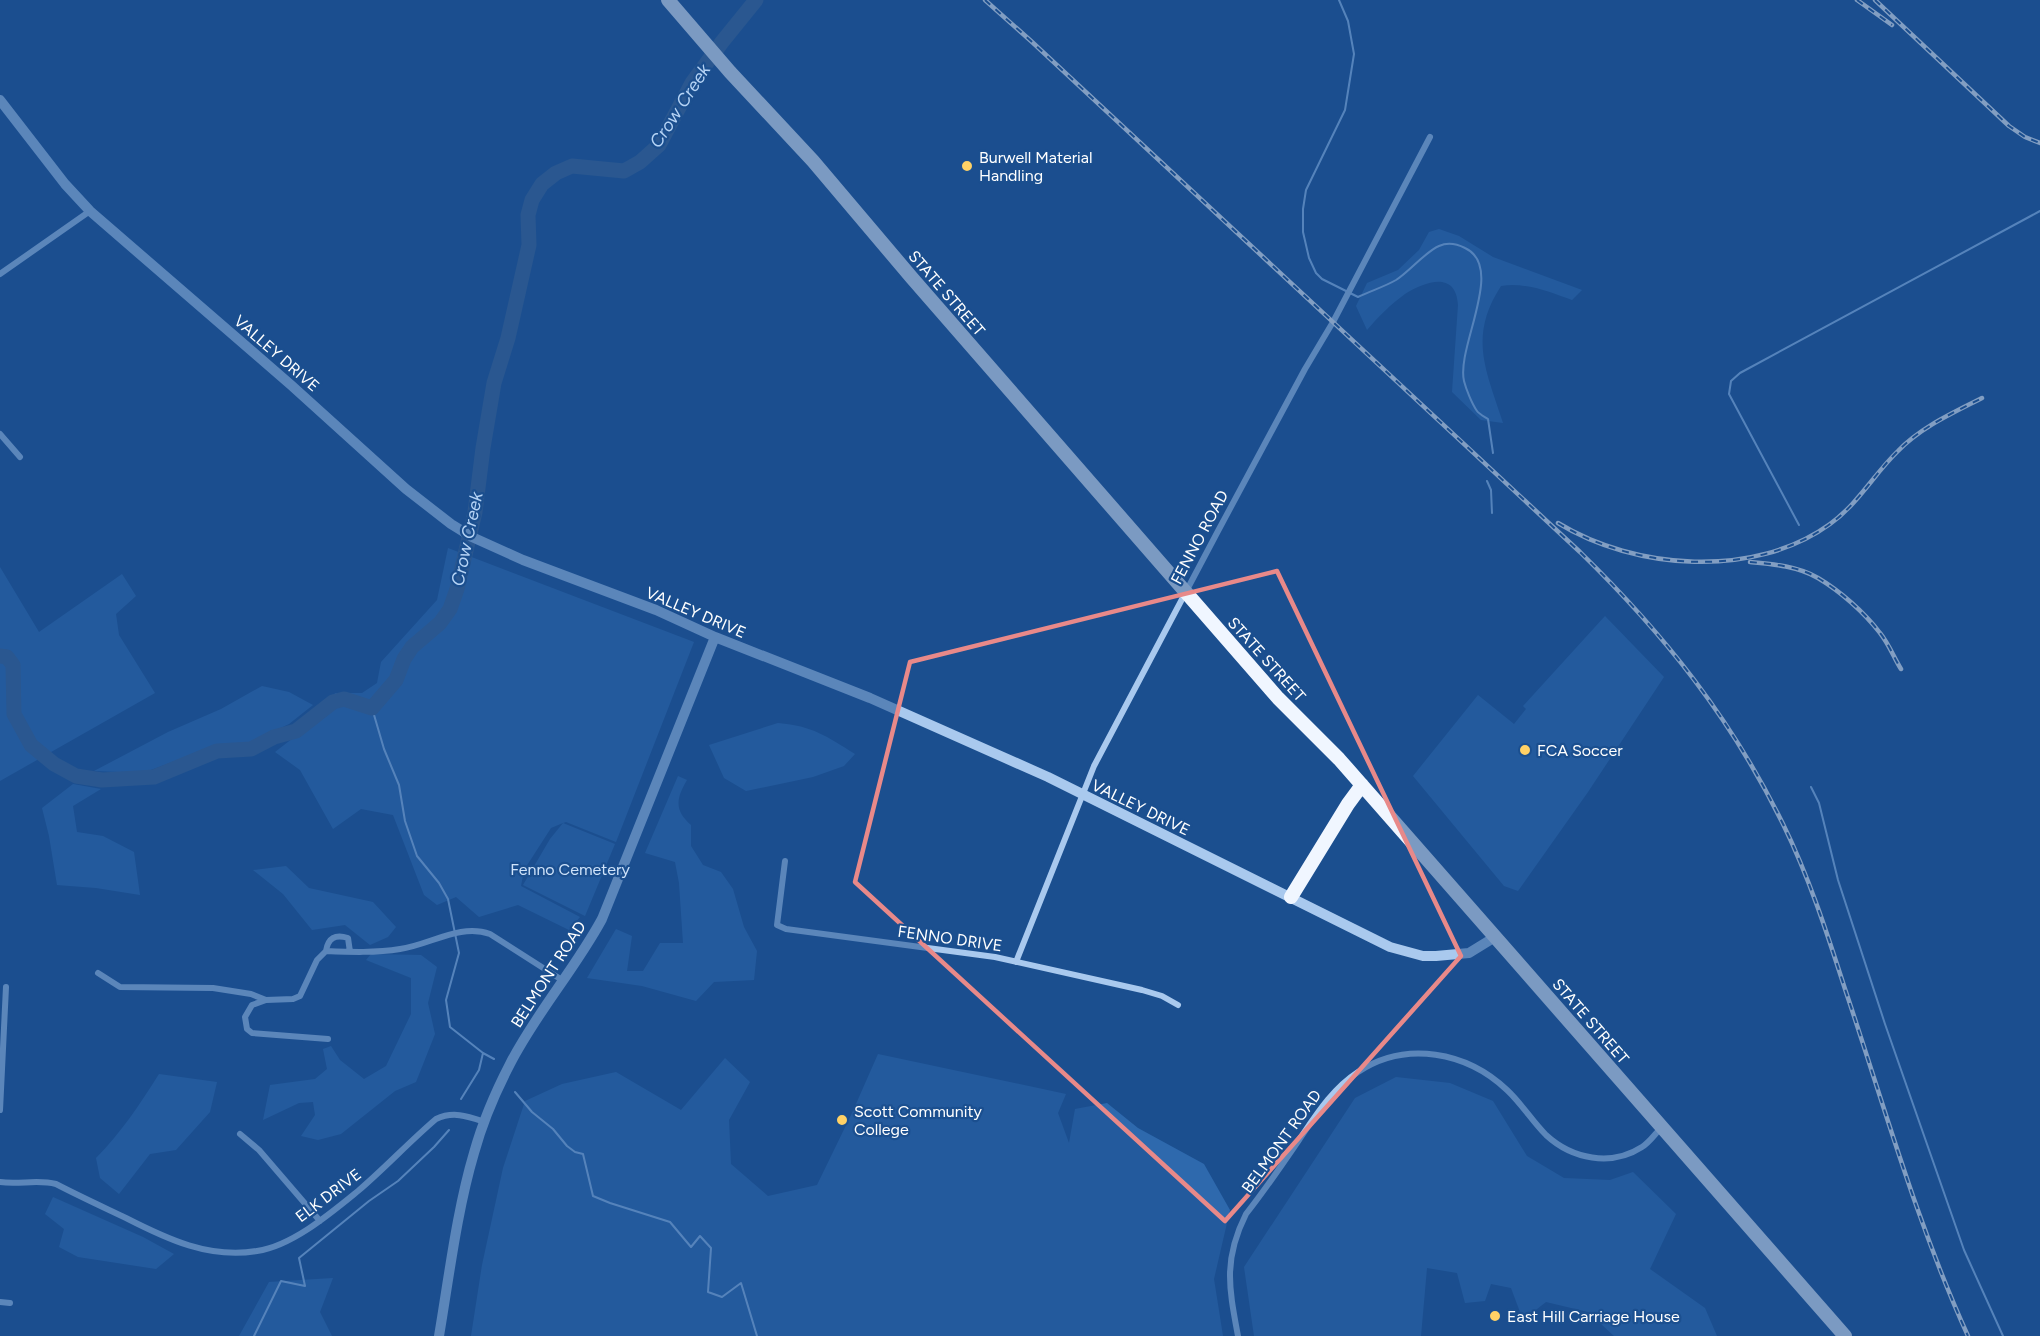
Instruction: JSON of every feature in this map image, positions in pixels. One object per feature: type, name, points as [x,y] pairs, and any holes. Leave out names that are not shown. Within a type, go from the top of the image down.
[{"type":"main road","name":"STATE STREET","points":[[669,0],[730,72],[813,161],[1278,698],[1339,759],[1845,1336]]},
{"type":"main road","points":[[1291,897],[1362,785]]},
{"type":"street","name":"VALLEY DRIVE","points":[[0,100],[65,184],[90,211],[406,489],[451,524],[486,545],[656,610],[715,637],[870,698],[1048,777],[1390,947],[1423,956],[1469,953],[1495,937]]},
{"type":"street","name":"FENNO ROAD","points":[[1016,962],[1094,766],[1430,137]]},
{"type":"street","points":[[0,274],[90,211]]},
{"type":"street","points":[[0,434],[20,457]]},
{"type":"street","name":"BELMONT ROAD","points":[[439,1336],[465,1187],[485,1122],[518,1050],[595,932],[610,900],[715,637]]},
{"type":"street","name":"FENNO DRIVE","points":[[784,861],[777,924],[786,929],[1016,962],[1142,990],[1162,996],[1178,1005]]},
{"type":"street","points":[[326,951],[397,950],[456,933],[477,930],[490,934],[562,980]]},
{"type":"street","points":[[328,1039],[252,1033],[247,1029],[245,1017],[252,1005],[266,1000],[292,999],[300,996],[317,960],[326,951],[327,943],[332,938],[340,936],[348,938],[350,952]]},
{"type":"street","points":[[98,973],[120,987],[213,988],[250,994],[266,1000]]},
{"type":"street","points":[[0,1110],[6,987]]},
{"type":"street","name":"BELMONT ROAD","points":[[1238,1336],[1229,1276],[1231,1253],[1237,1232],[1246,1214],[1326,1100],[1344,1082],[1374,1063],[1403,1054],[1429,1053],[1472,1065],[1508,1091],[1561,1148],[1579,1156],[1602,1158],[1623,1156],[1643,1147],[1661,1128]]},
{"type":"street","name":"ELK DRIVE","points":[[0,1182],[38,1181],[56,1184],[168,1239],[190,1247],[232,1252],[258,1251],[289,1239],[320,1221],[359,1191],[436,1119],[446,1114],[485,1122]]},
{"type":"street","points":[[240,1134],[259,1150],[320,1221]]},
{"type":"street","points":[[0,1302],[10,1303]]},
{"type":"highlighted area","points":[[1277,571],[1461,956],[1225,1221],[855,882],[910,662]]},
{"type":"green space","points":[[1439,229],[1459,236],[1493,257],[1582,290],[1572,300],[1519,285],[1501,286],[1485,321],[1483,354],[1503,423],[1481,420],[1452,392],[1458,305],[1452,287],[1439,282],[1413,289],[1390,306],[1367,330],[1356,306],[1367,283],[1398,270],[1419,250],[1429,232]]},
{"type":"green space","points":[[448,548],[694,642],[616,842],[566,822],[551,828],[524,870],[521,886],[580,917],[569,930],[518,905],[479,917],[456,897],[437,905],[424,895],[393,815],[361,809],[333,829],[300,770],[275,752],[328,711],[335,693],[362,693],[377,683],[381,662],[437,600]]},
{"type":"green space","points":[[0,567],[39,632],[122,574],[136,596],[116,614],[119,635],[155,693],[0,781]]},
{"type":"green space","name":"FCA Soccer","points":[[1605,616],[1664,677],[1588,792],[1518,891],[1504,886],[1413,776],[1478,695],[1514,724],[1526,709],[1523,706]]},
{"type":"green space","points":[[262,686],[289,692],[313,705],[289,724],[247,744],[207,749],[143,773],[94,771],[168,732],[221,709]]},
{"type":"green space","points":[[778,723],[810,729],[855,754],[844,766],[813,777],[746,791],[724,778],[709,745]]},
{"type":"green space","points":[[678,776],[687,780],[678,804],[685,820],[691,825],[691,846],[703,865],[721,872],[733,889],[744,927],[757,951],[754,980],[714,982],[696,1001],[642,986],[587,978],[616,929],[632,936],[627,971],[643,971],[660,943],[683,943],[679,883],[675,862],[645,853]]},
{"type":"green space","points":[[73,784],[101,789],[73,806],[77,832],[103,836],[134,852],[140,895],[57,885],[42,808]]},
{"type":"green space","name":"Fenno Cemetery","points":[[563,823],[615,844],[585,916],[523,885],[550,839]]},
{"type":"green space","points":[[286,866],[309,888],[373,902],[396,927],[388,937],[370,945],[345,925],[312,930],[283,894],[253,870]]},
{"type":"green space","points":[[371,954],[421,955],[437,967],[428,1003],[435,1034],[416,1082],[395,1091],[341,1134],[318,1140],[301,1136],[315,1115],[313,1102],[299,1103],[263,1120],[270,1085],[315,1079],[327,1069],[323,1049],[331,1046],[340,1060],[364,1079],[386,1066],[411,1014],[411,978],[366,960]]},
{"type":"green space","name":"Scott Community College","points":[[878,1054],[1066,1094],[1058,1113],[1069,1143],[1075,1109],[1107,1103],[1138,1128],[1204,1164],[1230,1210],[1214,1279],[1223,1336],[471,1336],[482,1265],[503,1168],[525,1101],[562,1084],[616,1072],[681,1110],[725,1058],[750,1082],[729,1120],[731,1164],[768,1196],[817,1185]]},
{"type":"green space","points":[[159,1074],[217,1082],[210,1112],[176,1150],[150,1154],[119,1194],[100,1178],[96,1158],[122,1128]]},
{"type":"green space","points":[[1396,1077],[1450,1083],[1493,1101],[1527,1156],[1564,1178],[1610,1180],[1633,1172],[1676,1214],[1650,1269],[1705,1308],[1717,1336],[1614,1336],[1588,1312],[1546,1302],[1523,1320],[1511,1288],[1491,1284],[1485,1301],[1465,1303],[1457,1273],[1427,1268],[1421,1336],[1254,1336],[1244,1267],[1355,1098]]},
{"type":"green space","points":[[53,1197],[143,1237],[174,1254],[156,1269],[78,1257],[59,1247],[64,1229],[45,1214]]},
{"type":"green space","points":[[333,1278],[320,1312],[332,1336],[239,1336],[269,1282]]},
{"type":"waterway","name":"Crow Creek","points":[[0,656],[7,657],[13,665],[14,714],[31,745],[54,764],[76,776],[102,780],[154,777],[217,751],[251,749],[274,737],[296,731],[333,702],[344,699],[372,708],[396,680],[404,659],[412,647],[440,623],[450,609],[457,589],[475,512],[494,383],[508,338],[529,245],[528,215],[532,200],[542,184],[556,173],[572,166],[624,171],[640,162],[659,145],[692,83],[756,0]]},
{"type":"waterway","points":[[1339,0],[1348,21],[1354,54],[1345,110],[1306,190],[1303,232],[1309,258],[1316,273],[1322,279],[1358,297],[1396,280],[1428,253],[1442,245],[1452,244],[1465,248],[1476,258],[1481,272],[1481,289],[1463,366],[1464,381],[1475,408],[1488,419],[1493,453]]},
{"type":"waterway","points":[[1799,525],[1729,394],[1731,381],[1740,373],[2040,211]]},
{"type":"waterway","points":[[1487,481],[1491,490],[1492,513]]},
{"type":"waterway","points":[[372,708],[384,749],[399,785],[405,821],[417,856],[439,883],[448,899],[459,953],[446,1000],[450,1027],[494,1059]]},
{"type":"waterway","points":[[1811,787],[1819,803],[1838,880],[1885,1024],[1964,1250],[2003,1336]]},
{"type":"waterway","points":[[461,1099],[479,1070],[483,1053]]},
{"type":"waterway","points":[[515,1092],[567,1146],[583,1154],[593,1196],[670,1222],[691,1247],[700,1236],[711,1248],[708,1292],[722,1297],[741,1283],[757,1336]]},
{"type":"waterway","points":[[254,1336],[281,1281],[305,1286],[299,1258],[369,1201],[398,1181],[449,1130]]},
{"type":"railway","points":[[985,0],[1580,552],[1640,614],[1694,679],[1763,785],[1801,864],[1824,926],[1917,1208],[1968,1336]]},
{"type":"railway","points":[[1857,0],[1892,25]]},
{"type":"railway","points":[[1875,0],[2009,126],[2025,137],[2040,143]]},
{"type":"railway","points":[[1558,523],[1589,539],[1622,551],[1658,558],[1694,562],[1731,560],[1766,554],[1800,542],[1830,524],[1849,507],[1907,442],[1938,421],[1982,398]]},
{"type":"railway","points":[[1750,562],[1785,566],[1802,571],[1835,589],[1874,625],[1901,669]]},
{"type":"place","name":"Burwell Material Handling","points":[[967,166]]},
{"type":"place","name":"FCA Soccer","points":[[1525,750]]},
{"type":"place","name":"Scott Community College","points":[[842,1120]]},
{"type":"place","name":"East Hill Carriage House","points":[[1495,1316]]}]
